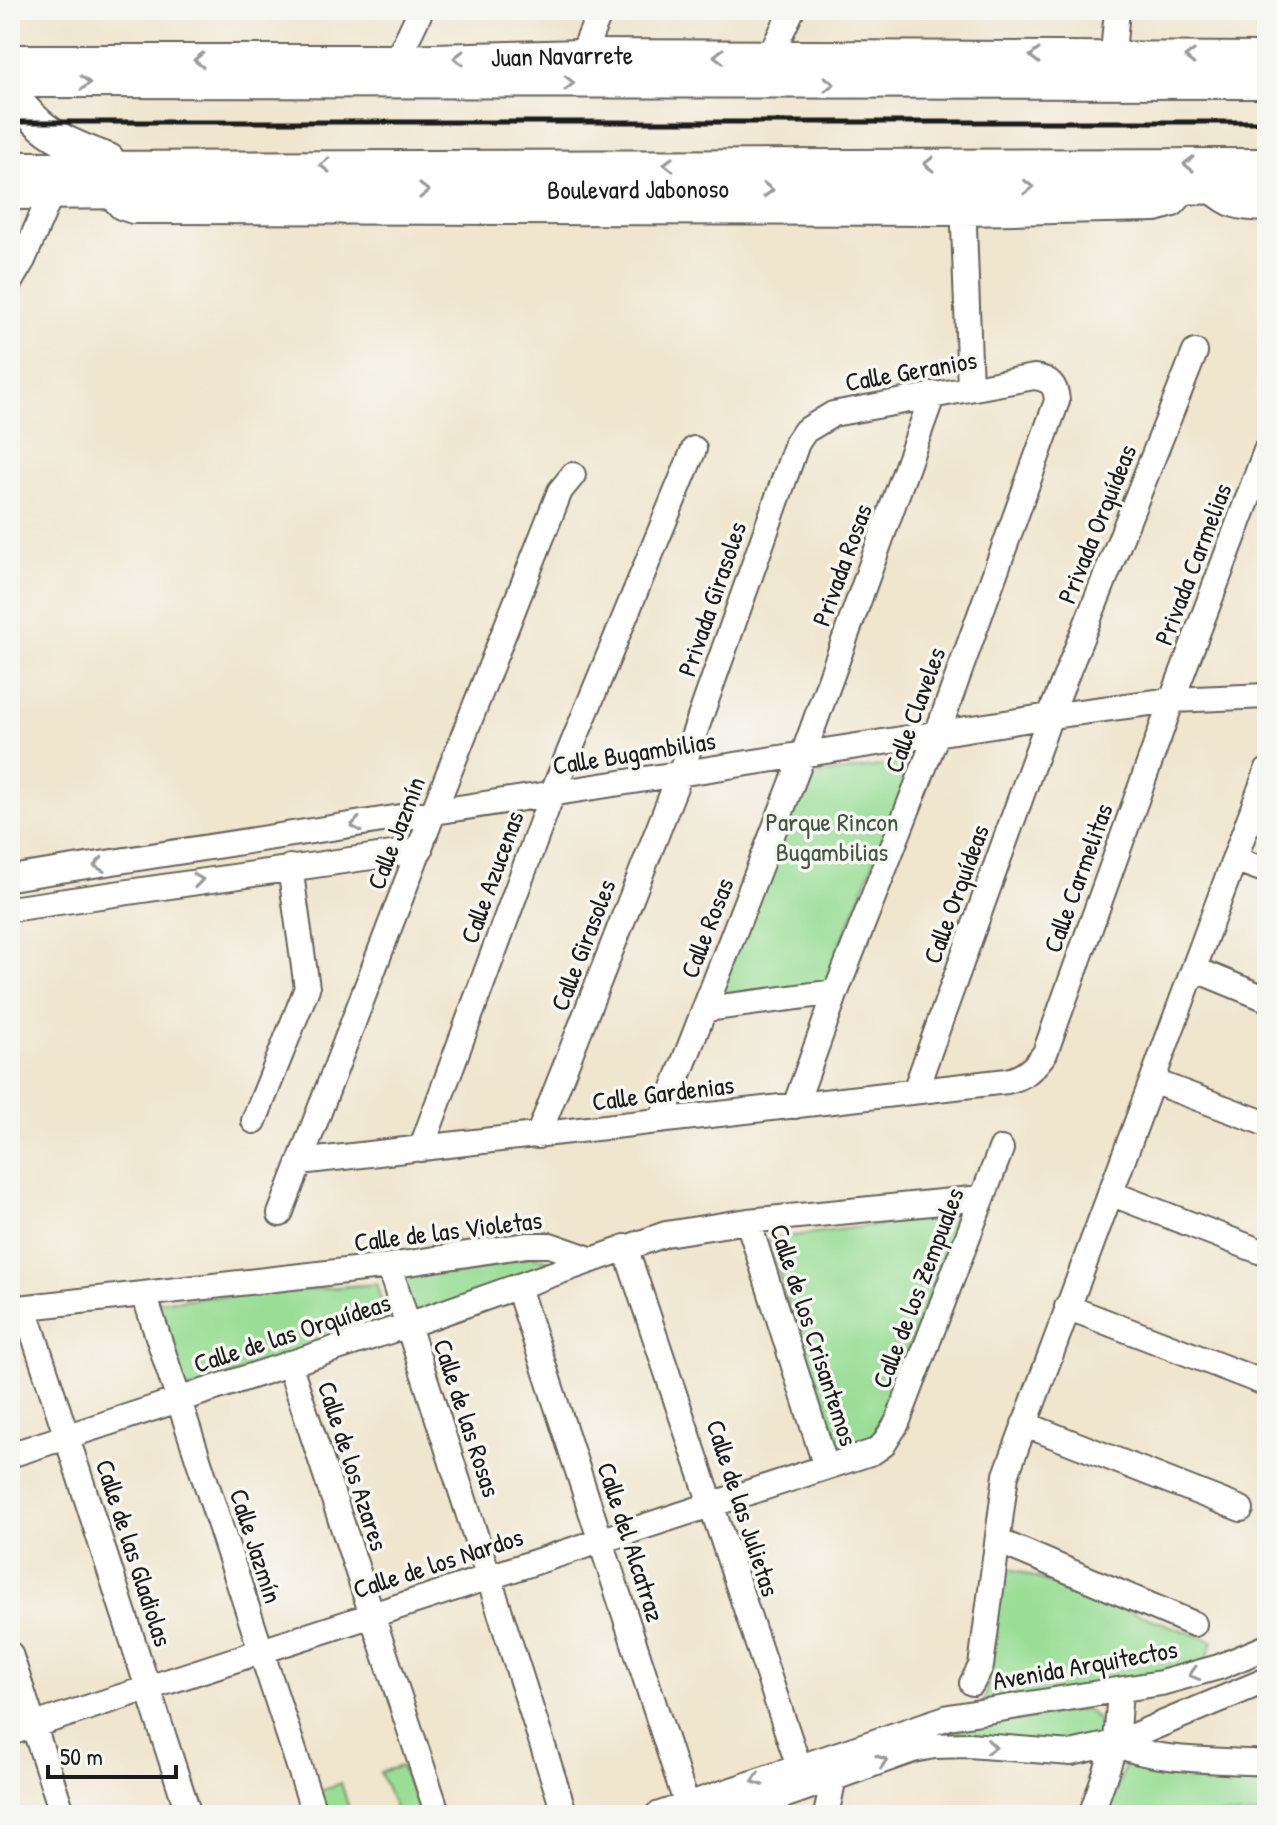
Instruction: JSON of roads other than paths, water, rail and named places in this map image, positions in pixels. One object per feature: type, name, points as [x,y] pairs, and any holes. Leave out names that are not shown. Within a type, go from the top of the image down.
[{"type":"main road","name":"Juan Navarrete","points":[[10,60],[770,56],[1111,70]]},
{"type":"main road","points":[[1111,70],[1267,58]]},
{"type":"main road","name":"Juan Navarrete","points":[[10,72],[28,82],[1111,70]]},
{"type":"main road","points":[[1111,70],[1267,83]]},
{"type":"main road","points":[[10,91],[50,134],[75,147],[130,166]]},
{"type":"main road","name":"Boulevard Jabonoso","points":[[10,194],[107,192],[634,201],[888,200],[963,188],[1267,164]]},
{"type":"main road","name":"Boulevard Jabonoso","points":[[10,167],[130,166],[963,188],[1120,199],[1267,189]]},
{"type":"street","points":[[397,60],[421,10]]},
{"type":"street","points":[[582,55],[601,10]]},
{"type":"street","points":[[770,56],[792,10]]},
{"type":"street","points":[[1111,70],[1117,10]]},
{"type":"street","points":[[963,188],[970,388]]},
{"type":"street","points":[[10,282],[23,260],[51,194]]},
{"type":"street","points":[[1199,196],[1243,208],[1267,209]]},
{"type":"street","name":"Privada Orquídeas","points":[[1050,716],[1195,352]]},
{"type":"street","name":"Calle Geranios","points":[[797,443],[812,426],[833,414],[1034,377],[1046,379]]},
{"type":"street","name":"Calle Claveles","points":[[795,1106],[937,734],[1057,401],[1056,390],[1046,379]]},
{"type":"street","name":"Privada Rosas","points":[[803,755],[933,394]]},
{"type":"street","name":"Privada Girasoles","points":[[680,774],[797,443]]},
{"type":"street","name":"Privada Carmelias","points":[[1172,700],[1267,448]]},
{"type":"street","name":"Calle Azucenas","points":[[421,1149],[552,794],[694,449]]},
{"type":"street","name":"Calle Jazmín","points":[[280,1214],[560,491],[573,475]]},
{"type":"street","name":"Calle Bugambilias","points":[[10,878],[1050,716],[1172,700],[1267,696]]},
{"type":"street","name":"Calle Carmelitas","points":[[1031,1071],[1045,1053],[1172,700]]},
{"type":"street","name":"Calle Orquídeas","points":[[915,1091],[1050,716]]},
{"type":"street","name":"Calle Rosas","points":[[661,1121],[803,755]]},
{"type":"street","points":[[972,1683],[981,1666],[1006,1475],[1267,771]]},
{"type":"street","name":"Calle Girasoles","points":[[538,1136],[680,774]]},
{"type":"street","points":[[10,909],[420,850]]},
{"type":"street","points":[[136,859],[137,889]]},
{"type":"street","points":[[1234,859],[1267,871]]},
{"type":"street","points":[[254,1121],[307,988],[290,867]]},
{"type":"street","points":[[1194,969],[1267,999]]},
{"type":"street","points":[[706,1009],[836,992]]},
{"type":"street","name":"Calle Gardenias","points":[[300,1162],[1007,1081],[1019,1079],[1031,1071]]},
{"type":"street","points":[[1152,1081],[1267,1124]]},
{"type":"street","name":"Calle de los Zempuales","points":[[883,1445],[897,1423],[1001,1149]]},
{"type":"street","points":[[1110,1193],[1267,1254]]},
{"type":"street","points":[[590,1259],[666,1234],[748,1221],[982,1198]]},
{"type":"street","name":"Calle de los Crisantemos","points":[[748,1221],[826,1467]]},
{"type":"street","name":"Calle de las Violetas","points":[[18,1308],[389,1266],[527,1245],[550,1245],[590,1259]]},
{"type":"street","name":"Calle de las Julietas","points":[[625,1247],[802,1777]]},
{"type":"street","name":"Calle de las Orquídeas","points":[[10,1455],[408,1325],[590,1259]]},
{"type":"street","name":"Calle de las Rosas","points":[[389,1266],[565,1815]]},
{"type":"street","name":"Calle del Alcatraz","points":[[518,1287],[688,1810]]},
{"type":"street","name":"Calle Jazmín","points":[[144,1294],[315,1815]]},
{"type":"street","points":[[1067,1307],[1267,1384]]},
{"type":"street","name":"Calle de las Gladiolas","points":[[18,1308],[67,1437],[189,1815]]},
{"type":"street","name":"Calle de los Azares","points":[[289,1363],[438,1815]]},
{"type":"street","points":[[1024,1424],[1241,1509]]},
{"type":"street","name":"Calle de los Nardos","points":[[10,1733],[600,1539],[862,1457],[883,1445]]},
{"type":"street","points":[[998,1541],[1194,1624]]},
{"type":"street","name":"Avenida Arquitectos","points":[[912,1740],[949,1717],[1120,1691],[1192,1675],[1267,1647]]},
{"type":"street","points":[[10,1654],[63,1815]]},
{"type":"street","points":[[657,1815],[688,1810],[802,1777],[912,1740],[1071,1753],[1116,1743],[1267,1680]]},
{"type":"street","points":[[1091,1815],[1116,1743],[1120,1691]]},
{"type":"street","points":[[1116,1743],[1128,1751],[1151,1755],[1267,1763]]},
{"type":"street","points":[[826,1815],[831,1767]]},
{"type":"street","points":[[730,1815],[802,1777]]},
{"type":"railway","points":[[10,122],[1267,122]]},
{"type":"park label","name":"Parque Rincon Bugambilias","points":[[832,837]]}]
